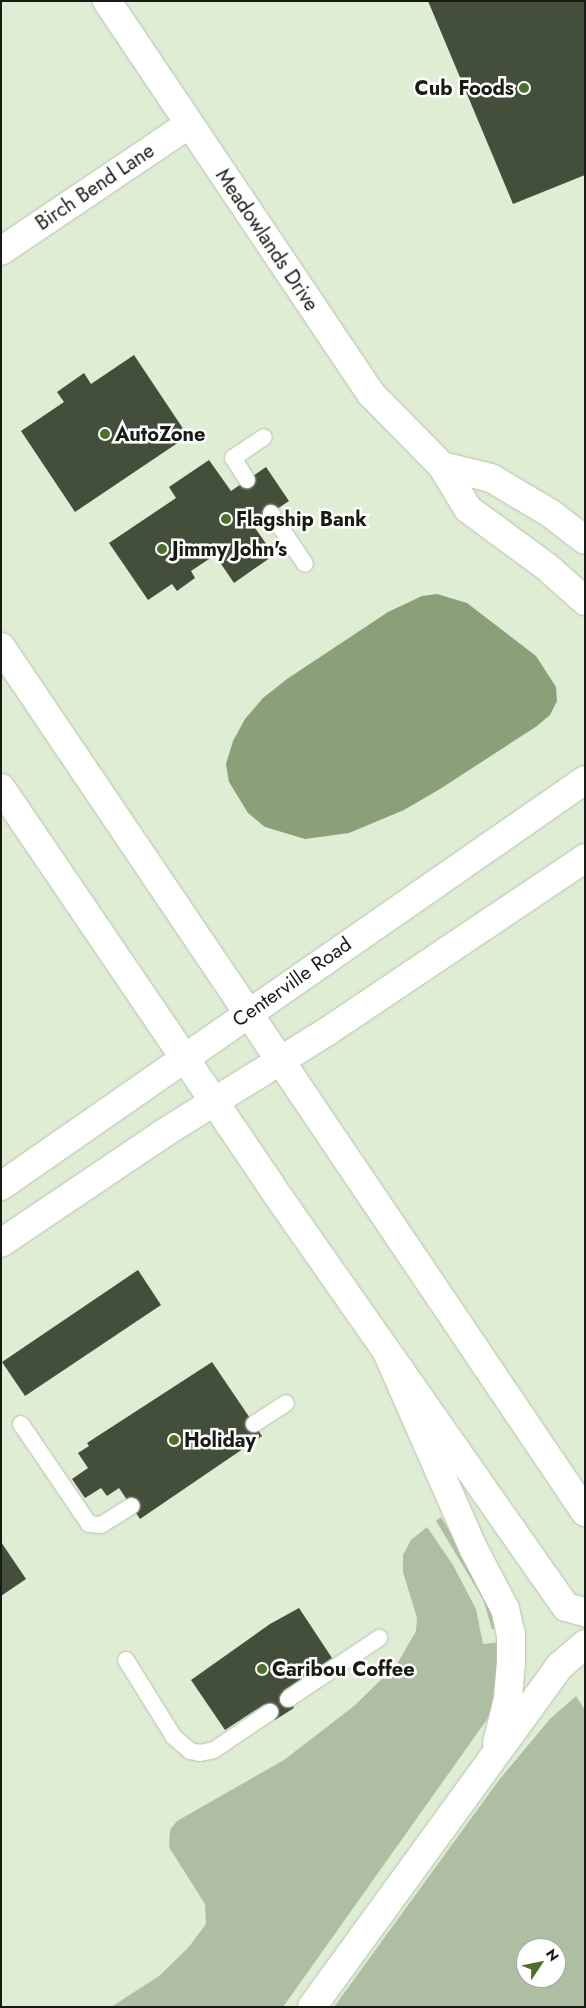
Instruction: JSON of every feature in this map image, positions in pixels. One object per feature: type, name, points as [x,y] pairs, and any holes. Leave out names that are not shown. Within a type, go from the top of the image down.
[{"type":"main road","name":"Meadowlands Drive","points":[[107,1],[372,394],[442,466],[468,509],[546,568],[585,601]]},
{"type":"main road","name":"Birch Bend Lane","points":[[1,251],[189,124]]},
{"type":"main road","points":[[442,466],[491,478],[550,513],[585,540]]},
{"type":"main road","points":[[1,647],[585,1512]]},
{"type":"main road","name":"Centerville Road","points":[[1,1186],[585,780]]},
{"type":"main road","points":[[1,788],[213,1102],[566,1606],[585,1612]]},
{"type":"main road","points":[[1,1243],[585,858]]},
{"type":"main road","points":[[387,1352],[507,1619],[512,1651],[508,1698],[494,1756]]},
{"type":"main road","points":[[312,2007],[560,1666],[585,1644]]},
{"type":"lane","points":[[248,480],[233,458],[264,437]]},
{"type":"lane","points":[[270,513],[305,564]]},
{"type":"lane","points":[[254,1424],[286,1403]]},
{"type":"lane","points":[[21,1424],[87,1522],[101,1525],[132,1506]]},
{"type":"lane","points":[[288,1700],[379,1638]]},
{"type":"lane","points":[[126,1660],[174,1737],[190,1752],[200,1753],[214,1750],[270,1712]]},
{"type":"shaded area","points":[[437,594],[467,603],[536,656],[556,687],[557,701],[550,715],[537,726],[440,789],[404,810],[349,833],[305,839],[265,827],[248,813],[229,782],[226,764],[233,741],[245,719],[263,698],[287,679],[388,612],[422,596]]},
{"type":"shaded area","points":[[441,1517],[485,1592],[498,1629],[492,1629],[483,1599],[436,1521]]},
{"type":"shaded area","points":[[427,1527],[453,1565],[476,1609],[483,1644],[500,1642],[499,1680],[488,1718],[283,2007],[111,2007],[159,1976],[188,1948],[206,1924],[205,1904],[169,1847],[170,1830],[177,1821],[284,1760],[354,1706],[397,1664],[416,1631],[417,1618],[403,1572],[403,1555],[411,1540]]},
{"type":"shaded area","points":[[576,1696],[585,1710],[585,2007],[334,2007],[499,1780],[550,1719]]},
{"type":"building","name":"Cub Foods","points":[[428,1],[585,1],[585,175],[513,204]]},
{"type":"building","name":"AutoZone","points":[[134,355],[188,436],[75,512],[21,431],[64,402],[57,392],[84,373],[91,384]]},
{"type":"building","points":[[209,460],[231,491],[266,467],[289,501],[253,525],[274,555],[234,583],[215,555],[191,571],[195,578],[177,591],[172,584],[148,600],[109,543],[176,498],[169,487]]},
{"type":"building","points":[[138,1270],[161,1305],[25,1396],[2,1362]]},
{"type":"building","name":"Holiday","points":[[212,1362],[262,1436],[140,1519],[119,1488],[107,1496],[101,1488],[85,1498],[72,1479],[88,1468],[78,1453],[89,1446],[87,1443]]},
{"type":"building","points":[[1,1542],[26,1579],[1,1596]]},
{"type":"building","name":"Caribou Coffee","points":[[299,1608],[332,1658],[283,1691],[294,1708],[275,1720],[265,1704],[225,1730],[191,1680],[270,1624]]},
{"type":"place","name":"Cub Foods","points":[[524,88]]},
{"type":"place","name":"AutoZone","points":[[105,434]]},
{"type":"place","name":"Flagship Bank","points":[[226,519]]},
{"type":"place","name":"Jimmy John's","points":[[162,549]]},
{"type":"place","name":"Holiday","points":[[174,1440]]},
{"type":"place","name":"Caribou Coffee","points":[[262,1669]]}]
